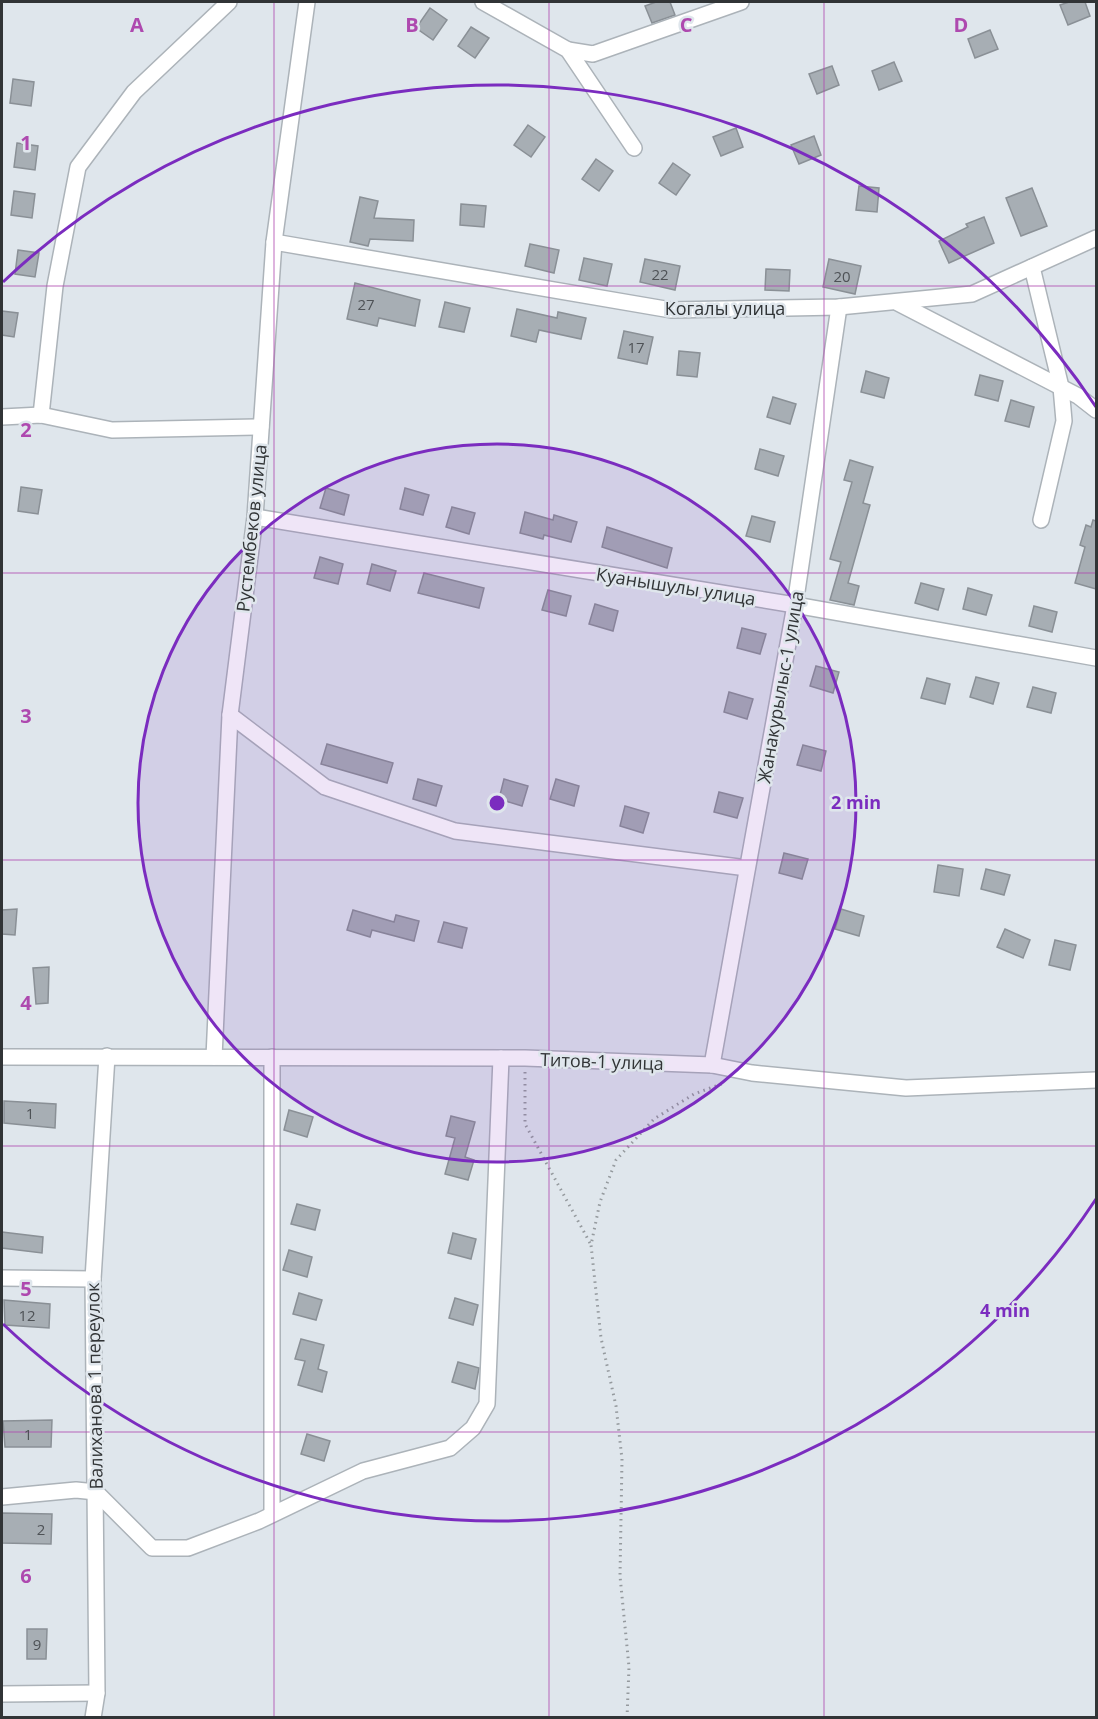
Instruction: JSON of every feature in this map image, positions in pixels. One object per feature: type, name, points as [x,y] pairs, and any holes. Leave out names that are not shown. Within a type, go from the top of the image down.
[{"type":"street","points":[[41,415],[54,286],[78,167],[134,92],[229,2]]},
{"type":"street","name":"Рустембеков улица","points":[[214,1057],[230,715],[255,517],[274,242],[307,2]]},
{"type":"street","points":[[483,2],[568,50],[593,54],[741,2]]},
{"type":"street","points":[[568,50],[634,148]]},
{"type":"street","name":"Когалы улица","points":[[274,242],[671,310],[839,307],[972,294],[1096,238]]},
{"type":"street","points":[[1032,267],[1061,387],[1064,421],[1041,520]]},
{"type":"street","points":[[898,303],[1061,387],[1096,410]]},
{"type":"street","name":"Жанакурылыс-1 улица","points":[[712,1065],[795,605],[839,307]]},
{"type":"street","points":[[2,417],[41,415],[112,430],[261,427]]},
{"type":"street","name":"Куанышулы улица","points":[[255,517],[795,605],[1096,658]]},
{"type":"street","points":[[230,715],[326,787],[455,831],[747,868]]},
{"type":"street","name":"Валиханова 1 переулок","points":[[93,1718],[97,1693],[93,1279],[106,1056]]},
{"type":"street","name":"Титов-1 улица","points":[[2,1057],[525,1058],[712,1065],[752,1073],[906,1088],[1096,1080]]},
{"type":"street","points":[[272,1057],[272,1514]]},
{"type":"street","points":[[2,1497],[76,1490],[96,1492],[152,1548],[188,1548],[272,1514],[363,1471],[450,1448],[473,1428],[487,1404],[501,1058]]},
{"type":"street","points":[[2,1278],[93,1279]]},
{"type":"street","points":[[2,1694],[97,1693]]},
{"type":"path","points":[[525,1058],[525,1124],[591,1245]]},
{"type":"path","points":[[627,1718],[628,1667],[620,1576],[622,1459],[616,1406],[601,1338],[591,1245],[600,1202],[616,1160],[654,1119],[694,1094],[752,1073]]},
{"type":"building","points":[[656,2],[670,2],[675,15],[652,23],[645,6]]},
{"type":"building","points":[[1069,2],[1085,2],[1090,16],[1068,25],[1060,5]]},
{"type":"building","points":[[430,8],[447,20],[433,40],[416,28]]},
{"type":"building","points":[[471,27],[489,38],[475,58],[458,46]]},
{"type":"building","points":[[990,30],[998,49],[975,58],[968,39]]},
{"type":"building","points":[[894,62],[902,81],[879,90],[872,71]]},
{"type":"building","points":[[832,66],[839,85],[817,94],[809,74]]},
{"type":"building","points":[[13,79],[34,82],[31,106],[10,103]]},
{"type":"building","points":[[528,125],[545,137],[531,157],[514,145]]},
{"type":"building","points":[[736,128],[743,147],[721,156],[713,137]]},
{"type":"building","points":[[814,136],[821,155],[799,164],[791,145]]},
{"type":"building","points":[[17,143],[38,146],[35,170],[14,167]]},
{"type":"building","points":[[596,159],[613,171],[599,191],[582,179]]},
{"type":"building","points":[[673,163],[690,175],[676,195],[659,183]]},
{"type":"building","points":[[859,186],[879,188],[877,212],[856,210]]},
{"type":"building","points":[[1032,188],[1047,226],[1021,236],[1006,198]]},
{"type":"building","points":[[14,191],[35,194],[32,218],[11,215]]},
{"type":"building","points":[[360,197],[378,201],[374,218],[414,220],[413,241],[370,239],[368,246],[350,242]]},
{"type":"building","points":[[461,204],[486,206],[484,227],[460,225]]},
{"type":"building","points":[[984,217],[994,243],[949,263],[939,241],[968,227],[966,224]]},
{"type":"building","points":[[530,244],[559,250],[554,273],[525,266]]},
{"type":"building","points":[[18,250],[39,253],[35,277],[15,274]]},
{"type":"building","points":[[584,258],[612,264],[607,286],[579,280]]},
{"type":"building","points":[[645,259],[680,266],[675,290],[640,282]]},
{"type":"building","points":[[829,259],[861,266],[855,294],[823,287]]},
{"type":"building","points":[[766,269],[790,270],[789,291],[765,290]]},
{"type":"building","points":[[355,283],[420,300],[415,326],[379,318],[377,326],[347,319]]},
{"type":"building","points":[[445,302],[470,308],[464,332],[439,327]]},
{"type":"building","points":[[517,309],[557,318],[558,312],[586,318],[581,339],[539,330],[536,342],[511,336]]},
{"type":"building","points":[[2,311],[18,313],[14,337],[2,335]]},
{"type":"building","points":[[624,331],[653,337],[647,364],[618,358]]},
{"type":"building","points":[[679,351],[700,353],[697,377],[677,375]]},
{"type":"building","points":[[866,371],[889,378],[884,398],[861,392]]},
{"type":"building","points":[[980,375],[1003,381],[998,401],[975,395]]},
{"type":"building","points":[[773,397],[796,404],[790,424],[767,417]]},
{"type":"building","points":[[1011,400],[1034,407],[1029,427],[1005,421]]},
{"type":"building","points":[[760,449],[784,456],[778,476],[755,469]]},
{"type":"building","points":[[850,460],[873,467],[863,503],[870,505],[848,583],[859,586],[854,605],[830,600],[841,562],[830,559],[852,482],[844,480]]},
{"type":"building","points":[[21,487],[42,490],[38,514],[18,511]]},
{"type":"building","points":[[326,488],[349,495],[344,515],[320,508]]},
{"type":"building","points":[[405,488],[429,495],[423,515],[400,509]]},
{"type":"building","points":[[452,507],[475,513],[469,534],[446,527]]},
{"type":"building","points":[[525,512],[553,520],[554,515],[577,522],[571,542],[544,535],[543,539],[520,533]]},
{"type":"building","points":[[752,516],[775,522],[770,542],[746,536]]},
{"type":"building","points":[[1093,520],[1096,521],[1096,589],[1075,583],[1085,547],[1080,545],[1086,525],[1091,527]]},
{"type":"building","points":[[607,527],[672,548],[667,568],[602,547]]},
{"type":"building","points":[[320,557],[343,564],[338,584],[314,578]]},
{"type":"building","points":[[372,564],[396,571],[390,591],[367,584]]},
{"type":"building","points":[[424,573],[484,588],[479,608],[418,593]]},
{"type":"building","points":[[921,583],[944,589],[938,610],[915,603]]},
{"type":"building","points":[[968,588],[992,595],[986,615],[963,609]]},
{"type":"building","points":[[548,590],[571,596],[566,616],[542,610]]},
{"type":"building","points":[[595,604],[618,611],[613,631],[589,624]]},
{"type":"building","points":[[1034,606],[1057,612],[1052,632],[1029,626]]},
{"type":"building","points":[[742,628],[766,634],[760,654],[737,648]]},
{"type":"building","points":[[816,666],[839,672],[833,693],[810,686]]},
{"type":"building","points":[[976,677],[999,683],[993,704],[970,697]]},
{"type":"building","points":[[927,678],[950,684],[945,704],[921,698]]},
{"type":"building","points":[[1033,687],[1056,693],[1051,713],[1027,707]]},
{"type":"building","points":[[729,692],[753,699],[747,719],[724,712]]},
{"type":"building","points":[[327,744],[393,763],[387,783],[321,764]]},
{"type":"building","points":[[803,745],[826,751],[821,771],[797,765]]},
{"type":"building","points":[[418,779],[442,786],[436,806],[413,799]]},
{"type":"building","points":[[504,779],[528,786],[522,806],[499,799]]},
{"type":"building","points":[[556,779],[579,786],[574,806],[550,799]]},
{"type":"building","points":[[719,792],[743,798],[737,818],[714,812]]},
{"type":"building","points":[[625,806],[649,813],[643,833],[620,826]]},
{"type":"building","points":[[784,853],[808,859],[802,879],[779,873]]},
{"type":"building","points":[[938,865],[963,869],[959,896],[934,892]]},
{"type":"building","points":[[986,869],[1010,875],[1004,895],[981,889]]},
{"type":"building","points":[[17,909],[15,935],[2,934],[2,910]]},
{"type":"building","points":[[841,909],[864,916],[859,936],[835,929]]},
{"type":"building","points":[[353,910],[394,922],[396,915],[419,921],[414,941],[372,930],[370,937],[347,930]]},
{"type":"building","points":[[444,922],[467,928],[462,948],[438,942]]},
{"type":"building","points":[[1005,929],[1030,940],[1023,958],[997,947]]},
{"type":"building","points":[[1055,940],[1076,945],[1070,970],[1049,965]]},
{"type":"building","points":[[49,967],[48,1003],[36,1004],[33,968]]},
{"type":"building","points":[[4,1101],[56,1104],[55,1128],[4,1123]]},
{"type":"building","points":[[289,1110],[313,1117],[307,1137],[284,1130]]},
{"type":"building","points":[[451,1116],[475,1122],[465,1157],[474,1160],[468,1180],[445,1174],[455,1138],[446,1136]]},
{"type":"building","points":[[297,1204],[320,1210],[315,1230],[291,1224]]},
{"type":"building","points":[[2,1232],[43,1237],[42,1253],[2,1248]]},
{"type":"building","points":[[453,1233],[476,1239],[471,1259],[448,1253]]},
{"type":"building","points":[[289,1250],[312,1257],[307,1277],[283,1270]]},
{"type":"building","points":[[299,1293],[322,1300],[316,1320],[293,1314]]},
{"type":"building","points":[[455,1298],[478,1305],[473,1325],[449,1318]]},
{"type":"building","points":[[4,1300],[50,1304],[49,1328],[5,1325]]},
{"type":"building","points":[[301,1339],[324,1345],[318,1369],[327,1372],[322,1392],[298,1385],[305,1361],[295,1359]]},
{"type":"building","points":[[458,1362],[479,1368],[475,1389],[452,1382]]},
{"type":"building","points":[[52,1420],[51,1447],[5,1447],[3,1421]]},
{"type":"building","points":[[307,1434],[330,1441],[324,1461],[301,1454]]},
{"type":"building","points":[[2,1513],[52,1514],[51,1544],[2,1543]]},
{"type":"building","points":[[27,1629],[47,1629],[46,1659],[27,1659]]}]
